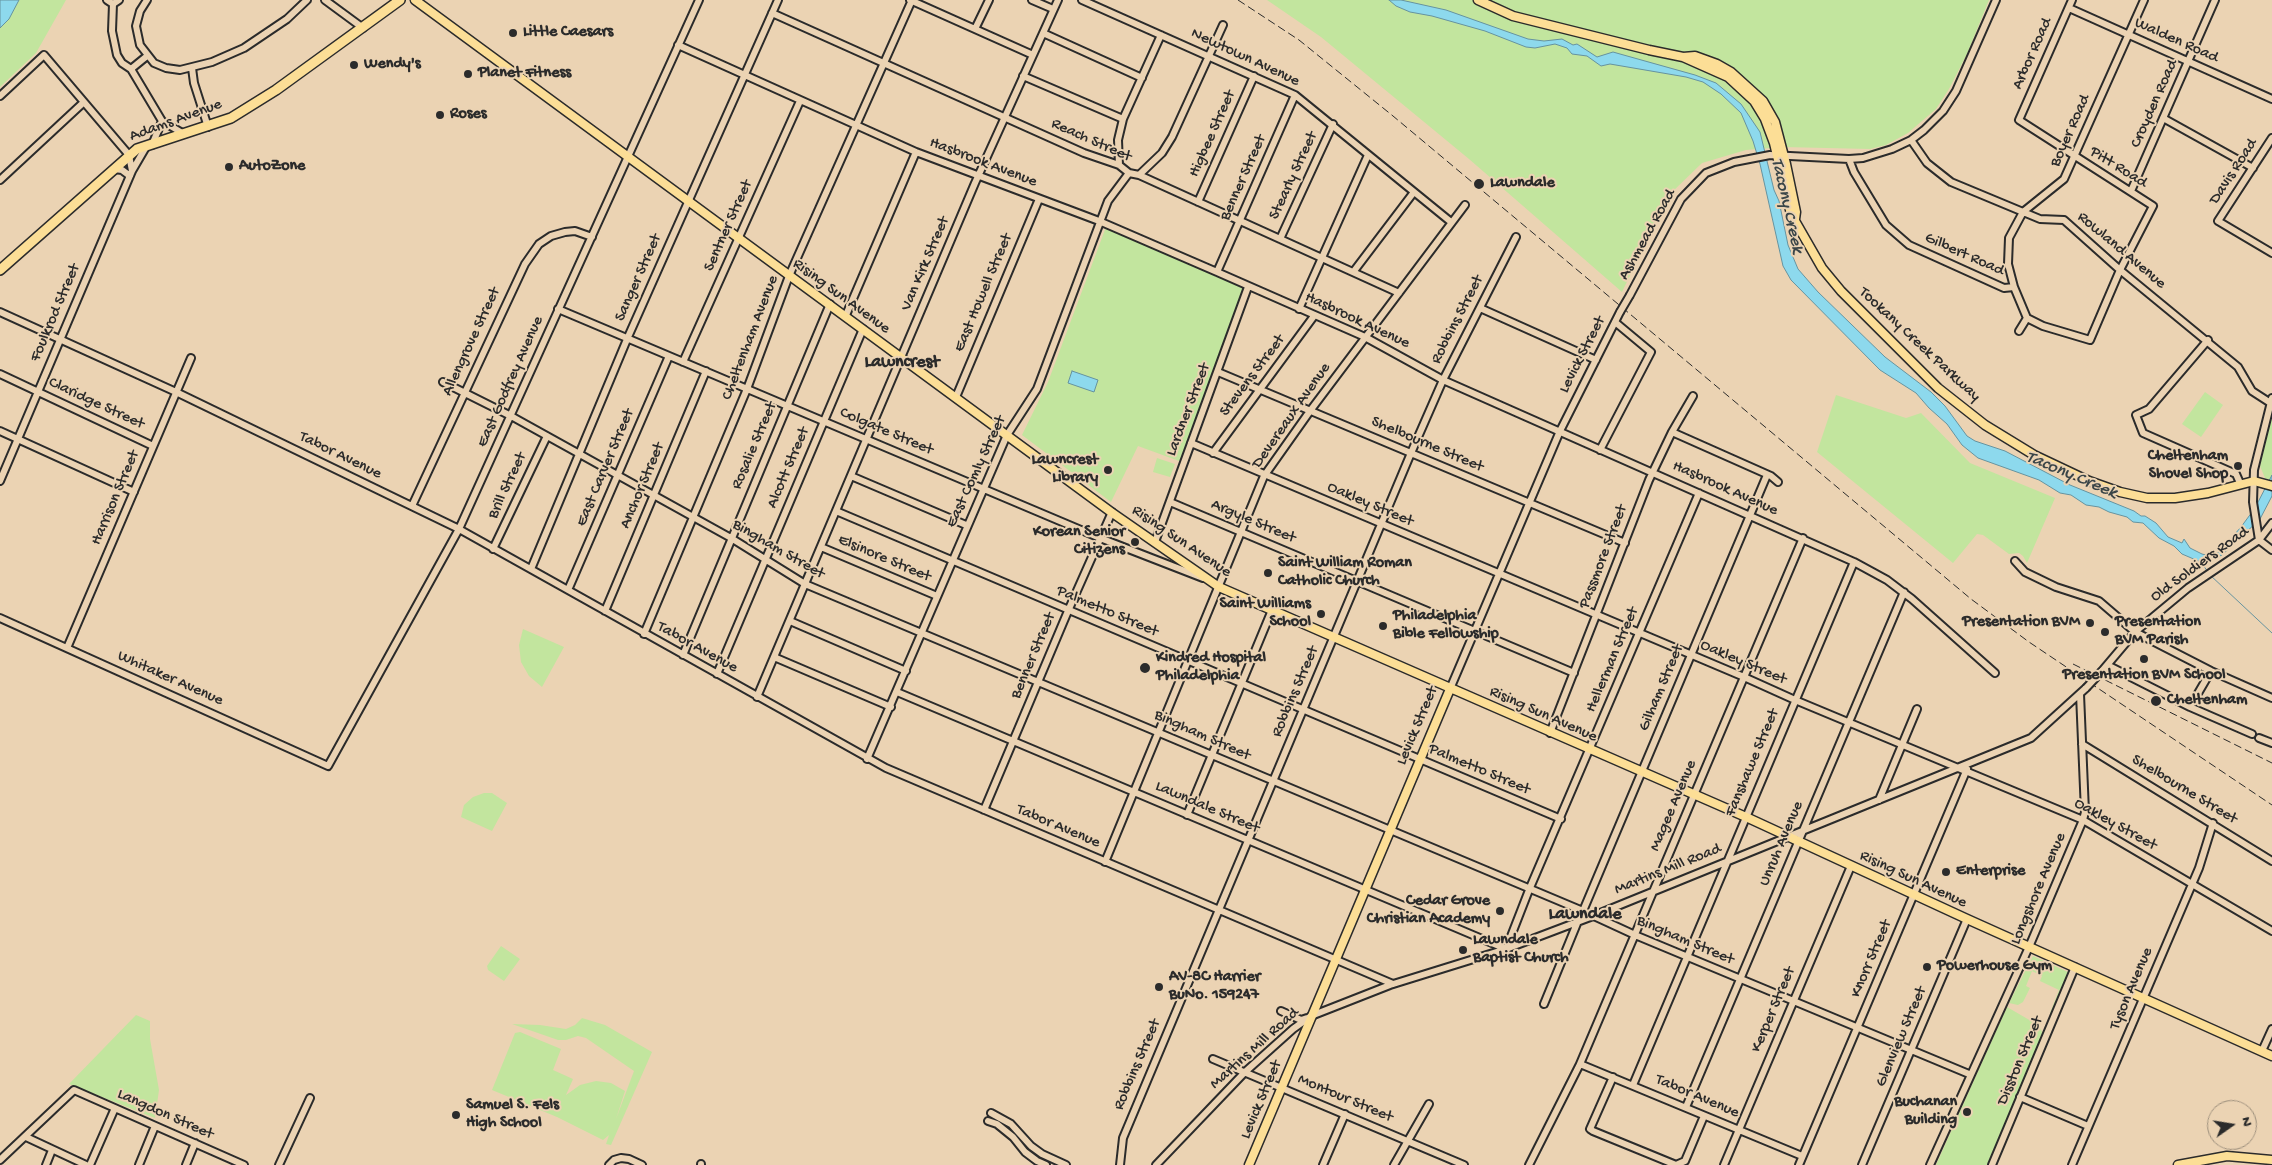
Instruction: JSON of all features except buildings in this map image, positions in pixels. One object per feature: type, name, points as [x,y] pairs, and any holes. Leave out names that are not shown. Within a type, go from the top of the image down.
[{"type":"highway","name":"Adams Avenue","points":[[0,270],[129,155],[149,146],[231,118],[251,106],[400,0]]},
{"type":"main road","name":"Rising Sun Avenue","points":[[414,0],[1204,579],[1333,638],[1746,817],[1786,837],[2272,1056]]},
{"type":"main road","name":"Tookany Creek Parkway","points":[[1478,0],[1513,16],[1682,56],[1695,56],[1732,72],[1763,100],[1775,122],[1777,154]]},
{"type":"main road","name":"Tookany Creek Parkway","points":[[1682,56],[1728,77],[1754,101],[1766,119],[1796,212],[1795,219],[1805,242],[1822,268],[1841,291],[1938,388],[1985,425],[2034,455],[2091,482],[2120,492],[2147,498],[2174,498],[2208,493],[2240,483],[2254,481]]},
{"type":"main road","points":[[2254,481],[2269,485]]},
{"type":"main road","name":"Levick Street","points":[[1249,1165],[1450,689]]},
{"type":"main road","points":[[2178,1165],[2196,1164],[2236,1156],[2272,1160]]},
{"type":"street","points":[[147,0],[140,11],[136,26],[137,36],[147,56],[166,68],[180,70],[192,68],[228,55],[260,39],[287,19],[305,1]]},
{"type":"street","points":[[325,0],[362,28]]},
{"type":"street","name":"East Godfrey Avenue","points":[[328,766],[460,529],[699,0]]},
{"type":"street","name":"Sanger Street","points":[[531,570],[628,337],[778,0]]},
{"type":"street","points":[[912,0],[1033,55]]},
{"type":"street","name":"Cheltenham Avenue","points":[[644,634],[747,389],[789,276],[912,0]]},
{"type":"street","points":[[975,29],[989,0]]},
{"type":"street","points":[[1032,0],[1053,9],[1058,0]]},
{"type":"street","name":"Newtown Avenue","points":[[1082,0],[1295,95],[1333,124],[1451,222]]},
{"type":"street","name":"Ashmead Road","points":[[1625,304],[1645,269],[1659,237],[1684,194],[1706,173],[1734,162],[1777,154],[1849,159],[1881,153],[1911,140],[1933,122],[1953,96],[1996,0]]},
{"type":"street","name":"Arbor Road","points":[[2019,120],[2072,0]]},
{"type":"street","name":"Boyer Road","points":[[2014,287],[2008,264],[2007,250],[2009,238],[2023,212],[2064,179],[2144,0]]},
{"type":"street","name":"Croyden Road","points":[[2131,192],[2215,0]]},
{"type":"street","points":[[113,1],[111,17],[114,46],[122,63],[131,69],[162,122],[185,134]]},
{"type":"street","name":"Walden Road","points":[[2069,8],[2272,99]]},
{"type":"street","name":"Van Kirk Street","points":[[757,697],[978,176],[1053,9]]},
{"type":"street","name":"Reach Street","points":[[772,12],[1084,153],[1119,166],[1129,173],[1139,175],[1354,271],[1399,293]]},
{"type":"street","points":[[1139,175],[1162,153],[1172,137],[1207,56],[1223,25]]},
{"type":"street","points":[[1043,33],[1142,78]]},
{"type":"street","points":[[1119,166],[1118,140],[1123,119],[1161,35]]},
{"type":"street","name":"Hasbrook Avenue","points":[[678,45],[916,152],[1099,221],[1365,337],[1443,380],[1854,562],[1877,573],[1904,592],[1995,673]]},
{"type":"street","points":[[0,96],[44,55],[129,155],[131,174],[114,169]]},
{"type":"street","points":[[131,69],[147,56]]},
{"type":"street","points":[[192,68],[194,83],[208,127]]},
{"type":"street","points":[[1023,76],[1123,119]]},
{"type":"street","name":"Higbee Street","points":[[1198,202],[1254,76]]},
{"type":"street","name":"Benner Street","points":[[1217,272],[1295,95]]},
{"type":"street","name":"Sentner Street","points":[[683,362],[800,101]]},
{"type":"street","points":[[0,180],[84,102]]},
{"type":"street","points":[[2163,118],[2253,168]]},
{"type":"street","name":"Pitt Road","points":[[2019,120],[2153,206],[2120,270]]},
{"type":"street","name":"Foulkrod Street","points":[[0,481],[131,174],[162,122]]},
{"type":"street","name":"Stearly Street","points":[[1280,239],[1333,124]]},
{"type":"street","name":"Davis Road","points":[[2272,138],[2218,221],[2272,253]]},
{"type":"street","name":"Rowland Avenue","points":[[1911,140],[1922,158],[1941,176],[2040,219],[2064,220],[2120,270],[2208,340],[2242,372],[2252,391],[2271,400]]},
{"type":"street","points":[[846,315],[916,152]]},
{"type":"street","points":[[1299,309],[1368,155]]},
{"type":"street","name":"Gilbert Road","points":[[1849,159],[1854,172],[1886,225],[1909,245],[2004,288],[2014,287],[2027,318]]},
{"type":"street","name":"East Comly Street","points":[[867,759],[891,707],[982,488],[1007,435],[1037,389],[1108,200],[1129,173]]},
{"type":"street","points":[[1354,271],[1414,192]]},
{"type":"street","name":"East Howell Street","points":[[956,397],[1039,199]]},
{"type":"street","name":"Devereaux Avenue","points":[[1105,862],[1264,476],[1310,411],[1465,205]]},
{"type":"street","name":"Allengrove Street","points":[[412,506],[525,264],[539,244],[551,236],[575,231],[592,238]]},
{"type":"street","name":"Robbins Street","points":[[1120,1165],[1123,1138],[1411,453],[1443,380],[1516,236]]},
{"type":"street","points":[[2019,331],[2027,318],[2043,326],[2090,340],[2120,270]]},
{"type":"street","name":"Lardner Street","points":[[1155,542],[1248,287]]},
{"type":"street","name":"Rosalie Street","points":[[683,655],[830,304]]},
{"type":"street","name":"Levick Street","points":[[1450,689],[1498,572],[1560,431],[1625,304]]},
{"type":"street","points":[[1480,308],[1596,360]]},
{"type":"street","name":"Colgate Street","points":[[558,309],[1100,538],[1204,579]]},
{"type":"street","name":"Tabor Avenue","points":[[0,312],[176,392],[460,529],[867,759],[1105,862],[1336,958],[1392,984]]},
{"type":"street","name":"Stevens Street","points":[[1213,452],[1314,316]]},
{"type":"street","points":[[1600,450],[1651,353],[1615,322]]},
{"type":"street","name":"Alcott Street","points":[[717,674],[863,329]]},
{"type":"street","points":[[2208,340],[2149,409],[2136,415],[2143,433],[2236,474],[2240,483]]},
{"type":"street","name":"East Carver Street","points":[[568,590],[669,356]]},
{"type":"street","name":"Harrison Street","points":[[67,648],[191,358]]},
{"type":"street","name":"Anchor Street","points":[[605,611],[706,372]]},
{"type":"street","name":"Shelbourne Street","points":[[1218,372],[1625,543]]},
{"type":"street","name":"Claridge Street","points":[[0,374],[153,446]]},
{"type":"street","name":"Bingham Street","points":[[443,382],[512,416],[731,538],[805,584],[1583,911],[1634,935],[1910,1051],[1970,1074]]},
{"type":"street","name":"Passmore Street","points":[[1550,732],[1654,472],[1672,432],[1693,396]]},
{"type":"street","points":[[2271,400],[2254,470],[2253,502],[2255,529],[2258,540],[2272,550]]},
{"type":"street","points":[[0,431],[134,492]]},
{"type":"street","points":[[1672,432],[1767,475],[1778,482]]},
{"type":"street","name":"Brill Street","points":[[493,549],[547,436]]},
{"type":"street","name":"Oakley Street","points":[[1191,443],[1264,476],[1498,572],[1639,634],[2083,820],[2272,931]]},
{"type":"street","name":"Gilham Street","points":[[1583,911],[1767,475]]},
{"type":"street","points":[[851,476],[966,525]]},
{"type":"street","name":"Hellerman Street","points":[[1506,949],[1699,493]]},
{"type":"street","name":"Argyle Street","points":[[1170,502],[1574,673]]},
{"type":"street","name":"Palmetto Street","points":[[836,511],[1560,819]]},
{"type":"street","name":"Benner Street","points":[[984,810],[1112,512]]},
{"type":"street","name":"Old Soldiers Road","points":[[2080,694],[2135,632],[2204,578],[2258,540],[2272,523]]},
{"type":"street","name":"Magee Avenue","points":[[1529,1165],[1580,1064],[1803,538]]},
{"type":"street","name":"Elsinore Street","points":[[821,547],[937,596]]},
{"type":"street","points":[[2015,561],[2025,572],[2056,587],[2099,600],[2135,632],[2211,671],[2272,698]]},
{"type":"street","name":"Fanshawe Street","points":[[1633,1085],[1854,562]]},
{"type":"street","name":"Unruh Avenue","points":[[1686,1107],[1904,592]]},
{"type":"street","points":[[1187,814],[1272,610]]},
{"type":"street","name":"Whitaker Avenue","points":[[0,618],[135,677],[328,766]]},
{"type":"street","points":[[790,621],[906,671]]},
{"type":"street","points":[[774,657],[891,707]]},
{"type":"street","points":[[2107,665],[2190,707],[2272,743]]},
{"type":"street","points":[[2190,707],[2211,671]]},
{"type":"street","name":"Lawndale Street","points":[[897,692],[1506,949]]},
{"type":"street","name":"Longshore Avenue","points":[[1930,1165],[2029,947],[2083,820],[2080,694]]},
{"type":"street","name":"Martins Mill Road","points":[[1156,1165],[1245,1072],[1293,1029],[1311,1016],[1392,984],[1506,949],[1593,916],[1653,890],[1970,764],[2031,738],[2080,694]]},
{"type":"street","points":[[1879,800],[1917,709]]},
{"type":"street","name":"Shelbourne Street","points":[[2082,744],[2272,861]]},
{"type":"street","name":"Knorr Street","points":[[1799,1165],[1970,764]]},
{"type":"street","name":"Tyson Avenue","points":[[2072,1165],[2206,851],[2213,823]]},
{"type":"street","name":"Kerper Street","points":[[1724,1165],[1850,866]]},
{"type":"street","name":"Glenview Street","points":[[1862,1165],[1967,919]]},
{"type":"street","points":[[1544,1004],[1578,921]]},
{"type":"street","name":"Disston Street","points":[[1992,1165],[2075,967]]},
{"type":"street","points":[[1281,1011],[1301,1020],[1311,1016]]},
{"type":"street","points":[[2262,1051],[2272,1029]]},
{"type":"street","name":"Montour Street","points":[[1213,1059],[1464,1165]]},
{"type":"street","name":"Tabor Avenue","points":[[1580,1064],[1802,1156]]},
{"type":"street","points":[[1613,1077],[1590,1129],[1673,1164],[1680,1164],[1686,1158],[1704,1116]]},
{"type":"street","name":"Langdon Street","points":[[26,1137],[74,1090],[231,1162],[244,1165]]},
{"type":"street","points":[[2020,1097],[2088,1126]]},
{"type":"street","points":[[279,1165],[310,1098]]},
{"type":"street","points":[[1394,1165],[1429,1104]]},
{"type":"street","points":[[90,1165],[115,1108]]},
{"type":"street","points":[[991,1114],[1011,1124],[1031,1146],[1042,1154],[1066,1165]]},
{"type":"street","points":[[1323,1165],[1345,1114]]},
{"type":"street","points":[[988,1121],[997,1124],[1013,1137],[1025,1152],[1046,1165]]},
{"type":"street","points":[[139,1165],[155,1126]]},
{"type":"street","points":[[1,1161],[26,1137],[86,1165]]},
{"type":"street","points":[[186,1165],[195,1144]]},
{"type":"street","points":[[46,1165],[52,1150]]},
{"type":"street","points":[[609,1165],[614,1160],[621,1158],[628,1158],[642,1165]]},
{"type":"green space","points":[[0,0],[66,0],[36,53],[0,87]]},
{"type":"green space","points":[[1267,0],[1989,0],[1967,54],[1949,89],[1936,109],[1908,133],[1886,145],[1870,149],[1783,147],[1746,150],[1702,163],[1668,196],[1622,292],[1469,159],[1321,37]]},
{"type":"green space","points":[[1106,227],[1245,288],[1181,459],[1179,461],[1138,446],[1111,502],[1022,435],[1048,382]]},
{"type":"green space","points":[[2205,392],[2223,405],[2201,437],[2182,424]]},
{"type":"green space","points":[[1836,395],[1906,418],[1921,413],[1970,463],[2055,498],[2027,563],[2019,553],[2009,554],[1983,535],[1977,534],[1953,563],[1817,452]]},
{"type":"green space","points":[[2272,416],[2272,481],[2265,478],[2260,466]]},
{"type":"green space","points":[[1157,458],[1175,464],[1170,477],[1153,472]]},
{"type":"green space","points":[[523,629],[564,647],[542,687],[529,676],[521,662],[519,645]]},
{"type":"green space","points":[[484,793],[492,793],[507,803],[492,831],[461,817],[464,805],[473,797]]},
{"type":"green space","points":[[501,946],[520,959],[504,981],[488,970],[487,966]]},
{"type":"green space","points":[[2033,956],[2070,973],[2053,1015],[2050,1013],[2059,990],[2040,981],[2042,976],[2032,971],[2026,986],[2030,988],[2023,1002],[2018,1005],[2009,1003]]},
{"type":"green space","points":[[2007,1007],[2038,1025],[2044,1035],[1989,1165],[1936,1165]]},
{"type":"green space","points":[[136,1015],[150,1021],[150,1039],[159,1090],[155,1118],[69,1084]]},
{"type":"green space","points":[[582,1018],[605,1025],[652,1052],[611,1145],[606,1144],[609,1135],[603,1140],[557,1117],[492,1090],[515,1033],[520,1032],[561,1049],[553,1070],[573,1079],[566,1095],[580,1085],[596,1081],[611,1083],[625,1091],[616,1119],[634,1071],[586,1038],[578,1036],[566,1040],[558,1040],[512,1024],[540,1025],[566,1029],[575,1025]]},
{"type":"water","points":[[0,0],[19,0],[9,19],[0,28]]},
{"type":"water","points":[[1389,0],[1401,0],[1446,10],[1528,39],[1544,41],[1562,39],[1573,45],[1577,44],[1597,57],[1613,52],[1695,75],[1716,83],[1741,104],[1760,132],[1774,190],[1779,201],[1788,245],[1798,269],[1818,292],[1885,357],[1931,392],[1945,406],[1967,436],[1975,441],[2005,451],[2070,485],[2134,511],[2141,516],[2145,516],[2156,523],[2168,537],[2182,543],[2184,539],[2190,548],[2202,554],[2210,556],[2219,552],[2255,508],[2272,475],[2272,496],[2260,519],[2222,555],[2203,563],[2182,554],[2174,546],[2159,538],[2143,523],[2133,522],[2127,517],[2099,507],[2086,505],[2071,495],[2060,493],[2039,480],[1978,458],[1962,445],[1947,424],[1916,393],[1880,370],[1791,280],[1783,266],[1753,141],[1741,113],[1721,94],[1703,82],[1686,77],[1610,64],[1601,66],[1587,56],[1572,54],[1567,48],[1555,44],[1535,48],[1526,47],[1485,31],[1432,16],[1410,12],[1396,6]]},
{"type":"water","points":[[1072,371],[1098,380],[1094,392],[1068,383]]},
{"type":"waterway","points":[[2200,561],[2208,572]]},
{"type":"waterway","points":[[2210,575],[2272,633]]},
{"type":"railway","points":[[1238,0],[1299,40],[1393,116],[1971,599],[2029,642],[2272,805]]},
{"type":"railway","points":[[2073,664],[2272,763]]},
{"type":"place","name":"Little Caesars","points":[[513,33]]},
{"type":"place","name":"Wendy's","points":[[354,65]]},
{"type":"place","name":"Planet Fitness","points":[[468,74]]},
{"type":"place","name":"Roses","points":[[440,115]]},
{"type":"place","name":"AutoZone","points":[[229,167]]},
{"type":"place","name":"Lawndale","points":[[1479,184]]},
{"type":"place","name":"Cheltenham Shovel Shop","points":[[2238,466]]},
{"type":"place","name":"Lawncrest Library","points":[[1108,470]]},
{"type":"place","name":"Korean Senior Citizens","points":[[1135,542]]},
{"type":"place","name":"Saint William Roman Catholic Church","points":[[1268,573]]},
{"type":"place","name":"Saint Williams School","points":[[1321,614]]},
{"type":"place","name":"Presentation BVM","points":[[2090,623]]},
{"type":"place","name":"Philadelphia Bible Fellowship","points":[[1383,626]]},
{"type":"place","name":"Presentation BVM Parish","points":[[2105,632]]},
{"type":"place","name":"Presentation BVM School","points":[[2144,659]]},
{"type":"place","name":"Kindred Hospital Philadelphia","points":[[1145,668]]},
{"type":"place","name":"Cheltenham","points":[[2156,701]]},
{"type":"place","name":"Enterprise","points":[[1946,872]]},
{"type":"place","name":"Cedar Grove Christian Academy","points":[[1500,911]]},
{"type":"place","name":"Lawndale Baptist Church","points":[[1463,950]]},
{"type":"place","name":"Powerhouse Gym","points":[[1927,967]]},
{"type":"place","name":"AV-8C Harrier BuNo. 159247","points":[[1159,987]]},
{"type":"place","name":"Buchanan Building","points":[[1967,1112]]},
{"type":"place","name":"Samuel S. Fels High School","points":[[456,1115]]},
{"type":"district","name":"Lawncrest","points":[[902,363]]},
{"type":"district","name":"Lawndale","points":[[1585,915]]},
{"type":"water label","name":"Tacony Creek","points":[[1786,206]]},
{"type":"water label","name":"Tacony Creek","points":[[2071,476]]}]
